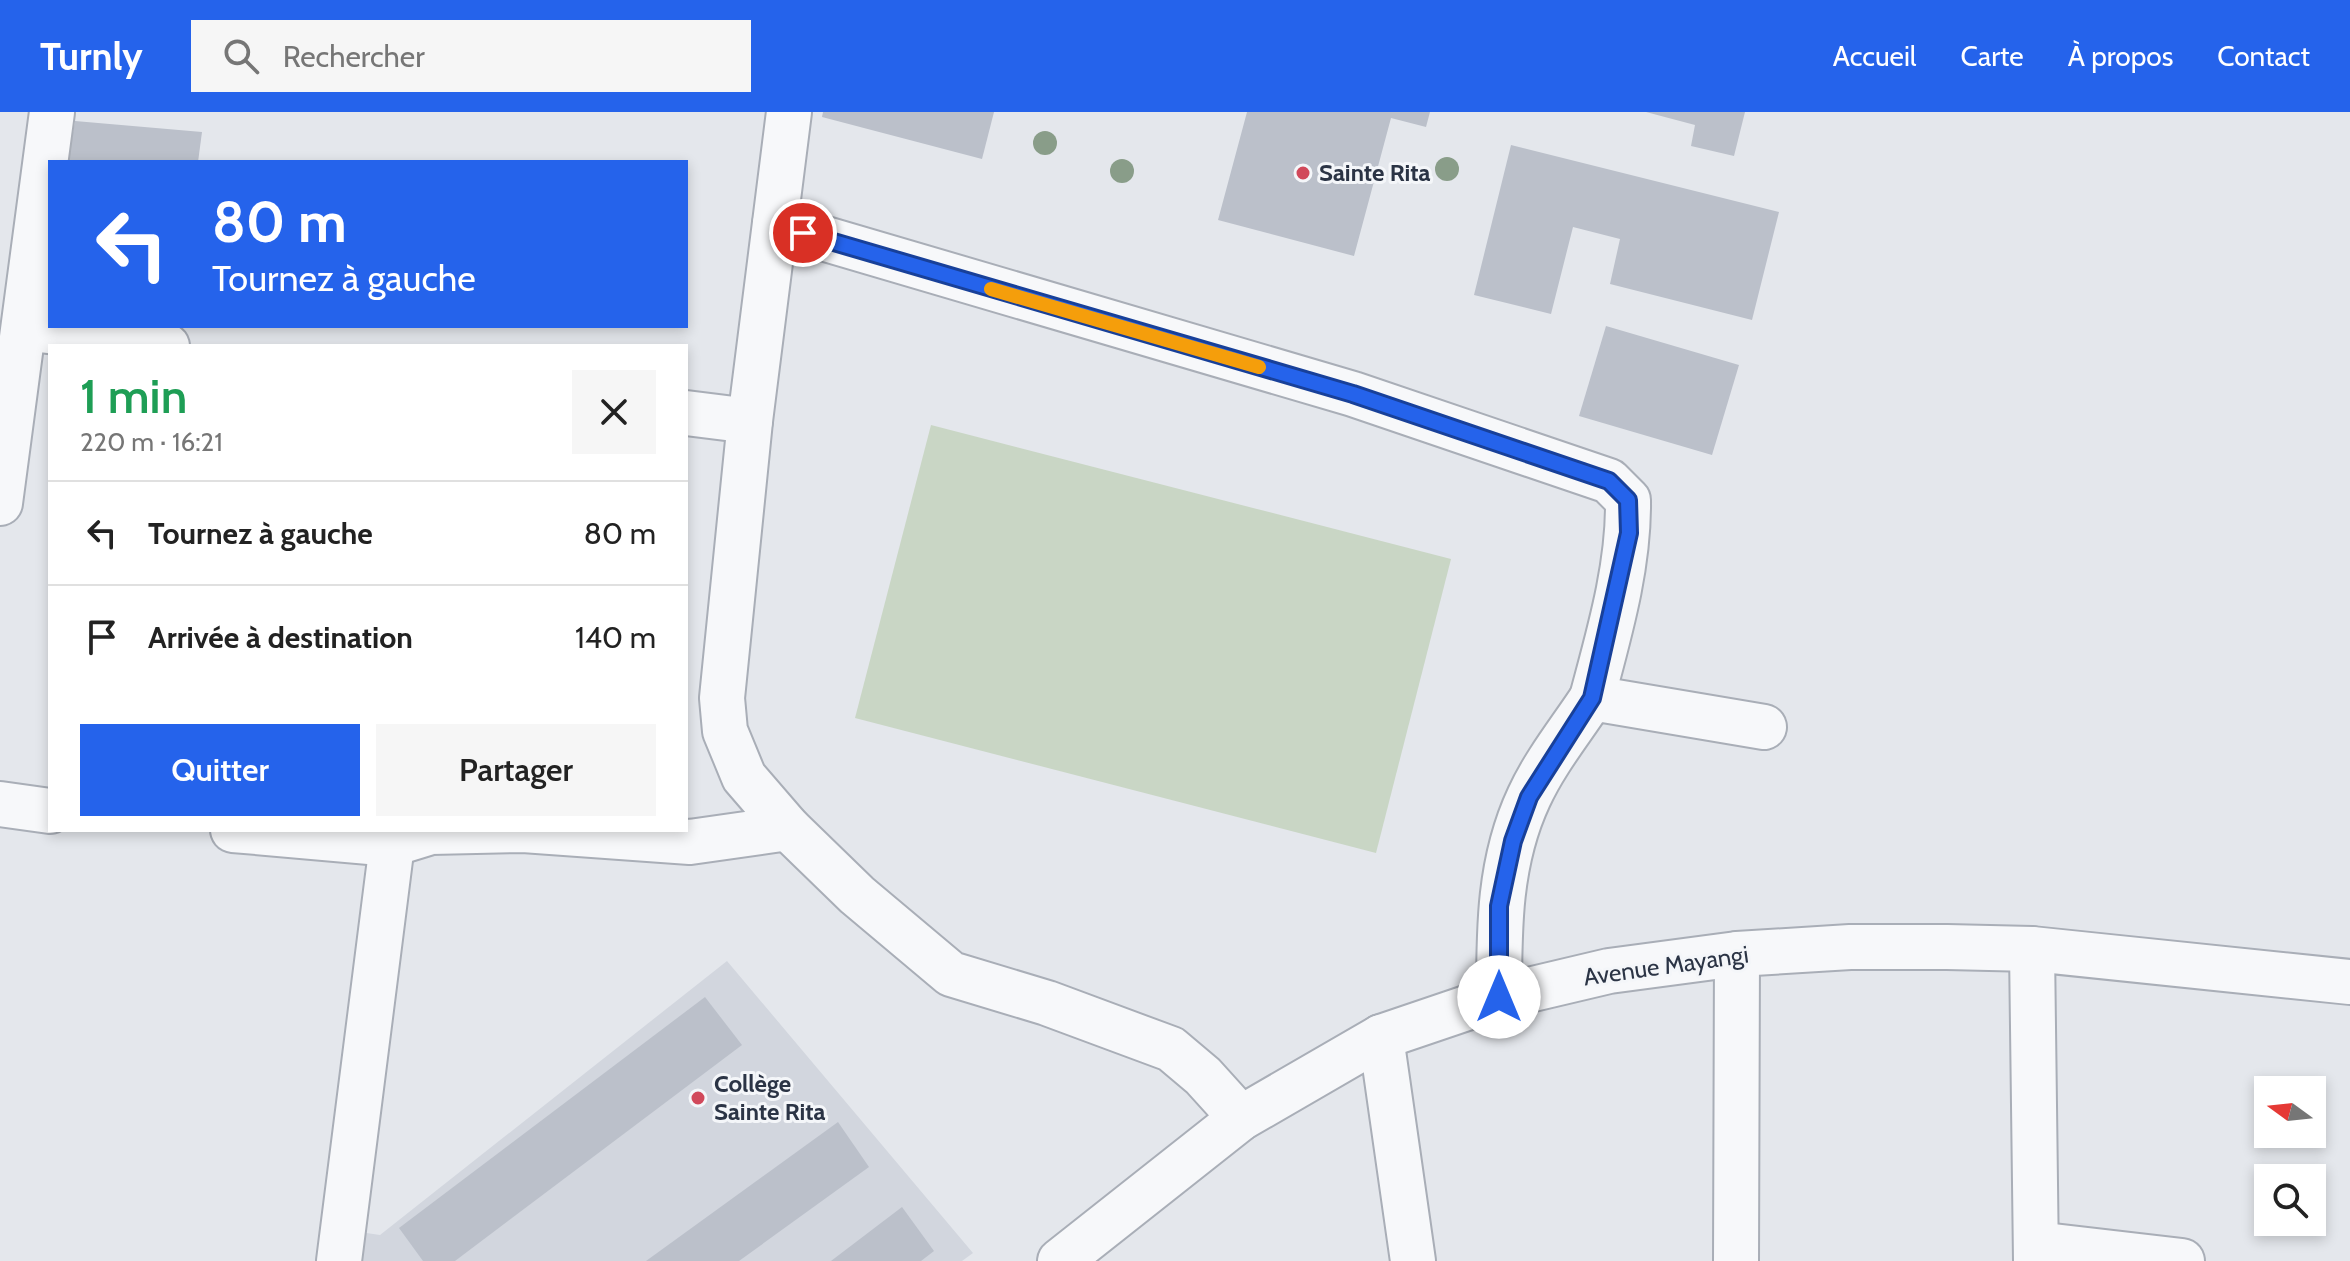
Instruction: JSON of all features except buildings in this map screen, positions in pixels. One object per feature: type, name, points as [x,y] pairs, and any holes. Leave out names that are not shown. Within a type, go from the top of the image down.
[{"type":"street","points":[[0,503],[52,112]]},
{"type":"street","points":[[789,112],[750,421],[722,698],[725,731],[744,777],[788,828],[857,895],[951,974],[1047,1003],[1171,1049],[1203,1076],[1241,1118]]},
{"type":"street","points":[[775,224],[1353,394],[1609,481],[1628,500],[1629,533],[1592,698],[1529,797],[1513,841],[1499,906],[1499,997]]},
{"type":"street","points":[[24,328],[151,344]]},
{"type":"street","points":[[688,413],[750,421]]},
{"type":"street","points":[[1592,698],[1764,727]]},
{"type":"street","points":[[0,804],[48,811]]},
{"type":"street","points":[[551,832],[690,842],[788,828]]},
{"type":"street","points":[[256,832],[392,844],[431,832]]},
{"type":"street","points":[[339,1261],[392,844]]},
{"type":"street","name":"Avenue Mayangi","points":[[1060,1261],[1104,1246],[1241,1118],[1381,1037],[1499,997],[1609,971],[1737,954],[1850,947],[2032,949],[2350,982]]},
{"type":"street","points":[[2032,949],[2036,1252],[2182,1261]]},
{"type":"street","points":[[1736,1261],[1737,954]]},
{"type":"street","points":[[1381,1037],[1413,1261]]},
{"type":"shaded area","name":"Collège Sainte Rita","points":[[727,961],[973,1253],[962,1261],[350,1261],[353,1231],[380,1235]]},
{"type":"green space","points":[[931,425],[1451,559],[1376,853],[855,718]]},
{"type":"slow traffic","points":[[991,289],[1259,367]]},
{"type":"place","name":"Sainte Rita","points":[[1303,173]]},
{"type":"place","name":"Collège Sainte Rita","points":[[698,1098]]},
{"type":"route","points":[[803,233],[1353,394],[1609,481],[1628,500],[1629,533],[1612,621],[1592,698],[1529,797],[1513,841],[1499,906],[1499,997]]}]
